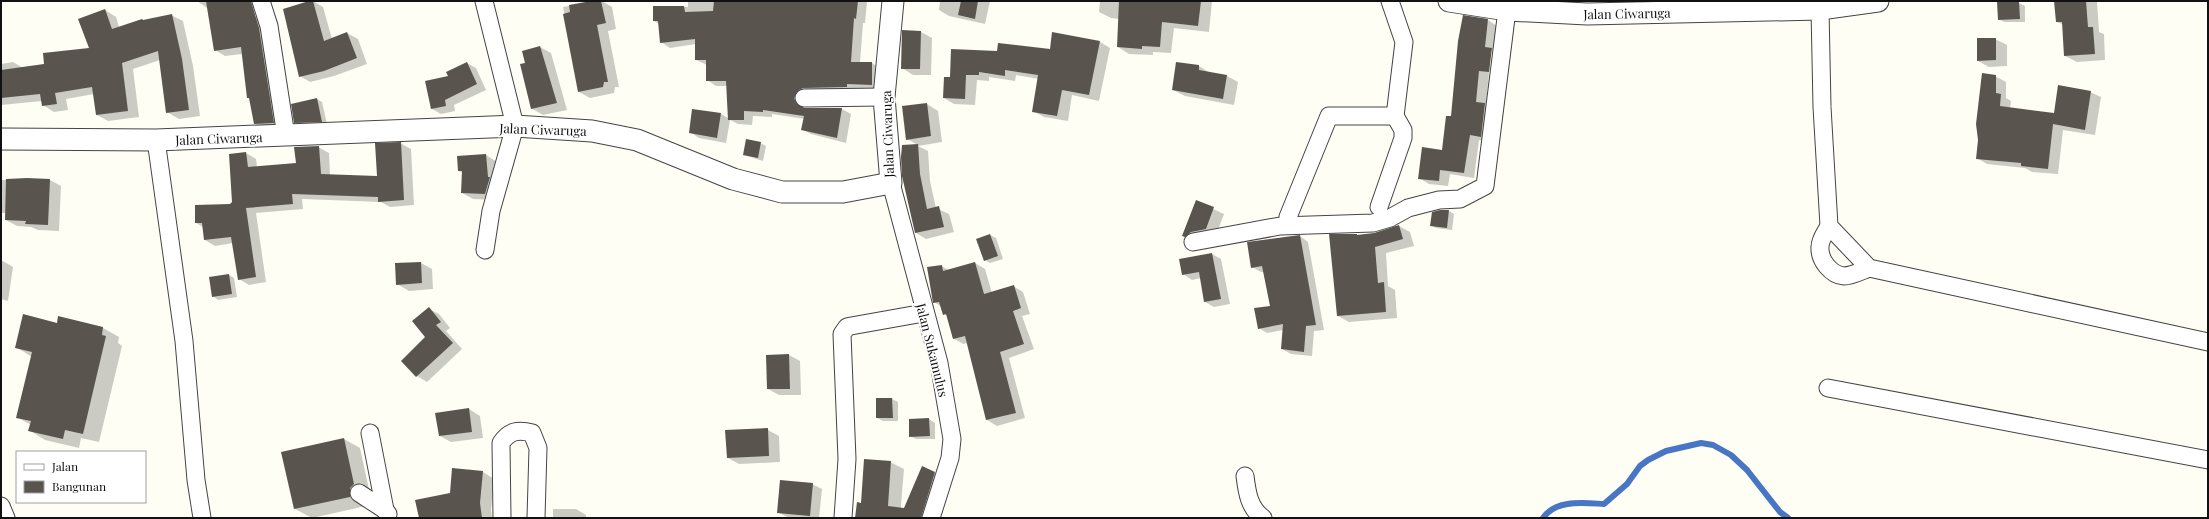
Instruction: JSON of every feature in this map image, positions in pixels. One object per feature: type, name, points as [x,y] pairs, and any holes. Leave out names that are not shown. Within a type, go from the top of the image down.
[{"type":"street","points":[[261,1],[269,26],[286,136]]},
{"type":"street","points":[[484,1],[515,126],[491,211],[485,250]]},
{"type":"street","name":"Jalan Ciwaruga","points":[[1,139],[156,140],[515,126],[592,131],[637,140],[733,179],[782,192],[842,192],[891,183],[884,96],[893,1]]},
{"type":"street","points":[[1379,207],[1403,138],[1403,130],[1395,116],[1404,42],[1390,1]]},
{"type":"street","name":"Jalan Ciwaruga","points":[[1449,1],[1507,10],[1587,14],[1820,9],[1878,1]]},
{"type":"street","points":[[1820,9],[1822,107],[1829,226],[1820,246],[1822,259],[1828,268],[1845,276],[1869,268],[2208,342]]},
{"type":"street","points":[[1193,242],[1280,226],[1373,223],[1390,218],[1408,208],[1439,200],[1460,199],[1485,186],[1507,10]]},
{"type":"street","points":[[804,98],[884,96]]},
{"type":"street","points":[[1288,217],[1329,116],[1395,116]]},
{"type":"street","points":[[156,140],[184,340],[196,480],[202,518]]},
{"type":"street","name":"Jalan Sukamulus","points":[[891,183],[924,313],[939,363],[952,439],[950,458],[932,518]]},
{"type":"street","points":[[1829,226],[1869,268]]},
{"type":"street","points":[[843,518],[847,459],[842,334],[851,326],[924,313]]},
{"type":"street","points":[[1828,388],[2208,460]]},
{"type":"street","points":[[502,518],[501,443],[506,435],[516,430],[532,433],[538,448],[536,518]]},
{"type":"street","points":[[370,433],[387,514]]},
{"type":"street","points":[[1245,476],[1247,493],[1255,512],[1263,518]]},
{"type":"street","points":[[359,493],[387,514]]},
{"type":"street","points":[[1,506],[6,518]]},
{"type":"building","points":[[206,1],[251,1],[259,28],[274,123],[254,124],[249,98],[247,98],[241,47],[214,51]]},
{"type":"building","points":[[313,1],[324,41],[347,32],[357,58],[324,71],[299,77],[283,9]]},
{"type":"building","points":[[591,1],[601,1],[606,23],[597,25],[608,82],[604,82],[603,87],[578,92],[563,14],[570,12],[569,5]]},
{"type":"building","points":[[714,1],[858,1],[856,19],[854,18],[851,62],[872,62],[872,85],[847,84],[847,87],[803,88],[799,90],[794,98],[796,103],[804,108],[842,108],[837,138],[801,130],[804,116],[763,110],[763,112],[744,111],[744,120],[728,120],[726,81],[706,81],[706,60],[695,60],[695,39],[660,43],[658,21],[653,21],[653,6],[684,6],[685,12],[713,11]]},
{"type":"building","points":[[961,1],[978,1],[975,19],[958,15]]},
{"type":"building","points":[[1119,1],[1201,1],[1198,26],[1162,22],[1160,47],[1142,46],[1142,49],[1117,47]]},
{"type":"building","points":[[2054,1],[2086,1],[2088,27],[2093,27],[2095,54],[2064,56],[2062,22],[2056,22]]},
{"type":"building","points":[[1997,2],[2019,2],[2020,19],[1998,20]]},
{"type":"building","points":[[105,9],[112,29],[142,19],[172,14],[182,59],[189,110],[166,113],[158,51],[122,63],[128,111],[96,115],[92,87],[55,93],[57,104],[42,106],[40,94],[1,98],[1,70],[44,64],[43,53],[89,48],[78,19]]},
{"type":"building","points":[[1463,15],[1488,19],[1485,47],[1492,48],[1489,72],[1479,71],[1476,102],[1485,103],[1481,137],[1470,135],[1464,173],[1440,170],[1439,181],[1418,179],[1422,147],[1442,150],[1446,116],[1451,116],[1458,41]]},
{"type":"building","points":[[902,30],[921,31],[920,69],[901,69]]},
{"type":"building","points":[[1052,32],[1100,41],[1089,95],[1062,90],[1057,116],[1032,112],[1038,75],[1005,70],[1005,76],[979,72],[979,75],[966,75],[965,99],[943,98],[944,77],[950,77],[951,49],[997,51],[998,43],[1050,49]]},
{"type":"building","points":[[1977,38],[1996,38],[1996,60],[1977,61]]},
{"type":"building","points":[[540,46],[557,103],[531,109],[520,64],[525,63],[522,51]]},
{"type":"building","points":[[467,62],[477,84],[445,100],[446,106],[431,109],[425,81],[448,76],[446,72]]},
{"type":"building","points":[[1176,62],[1199,65],[1199,70],[1227,75],[1223,99],[1172,90]]},
{"type":"building","points":[[1982,73],[1996,75],[1996,93],[2001,94],[2000,106],[2054,113],[2058,85],[2091,91],[2085,130],[2053,124],[2048,169],[2021,166],[2021,163],[1976,159],[1978,140],[1976,124]]},
{"type":"building","points":[[317,98],[322,122],[294,123],[291,104]]},
{"type":"building","points":[[927,103],[931,136],[906,140],[902,106]]},
{"type":"building","points":[[692,109],[721,113],[717,138],[689,133]]},
{"type":"building","points":[[746,139],[761,142],[758,158],[743,155]]},
{"type":"building","points":[[401,142],[404,200],[378,202],[378,197],[292,194],[293,204],[246,208],[256,277],[238,280],[231,237],[204,240],[202,223],[195,223],[195,205],[230,204],[232,202],[229,154],[246,152],[248,167],[296,163],[294,147],[319,146],[321,174],[377,176],[375,143]]},
{"type":"building","points":[[918,144],[920,174],[927,209],[939,206],[944,227],[915,233],[902,176],[901,157],[902,145]]},
{"type":"building","points":[[486,154],[488,177],[490,177],[485,194],[461,193],[462,171],[458,171],[457,156]]},
{"type":"building","points":[[6,179],[50,179],[48,225],[25,224],[26,221],[5,220]]},
{"type":"building","points":[[1196,200],[1214,207],[1206,229],[1191,232],[1185,237],[1182,236]]},
{"type":"building","points":[[1449,210],[1447,228],[1430,226],[1432,212]]},
{"type":"building","points":[[1399,225],[1403,239],[1375,247],[1378,283],[1384,282],[1386,312],[1337,316],[1329,234],[1357,235],[1374,233]]},
{"type":"building","points":[[990,234],[998,256],[984,261],[976,239]]},
{"type":"building","points":[[1300,235],[1316,325],[1306,326],[1304,352],[1281,349],[1283,324],[1258,329],[1254,308],[1270,306],[1262,266],[1251,268],[1247,242]]},
{"type":"building","points":[[1212,253],[1221,299],[1204,302],[1199,272],[1182,275],[1179,259]]},
{"type":"building","points":[[421,262],[422,283],[396,285],[395,263]]},
{"type":"building","points":[[975,262],[984,294],[1014,285],[1021,308],[1013,311],[1024,344],[1000,352],[1016,413],[986,420],[965,336],[953,339],[946,314],[943,315],[939,302],[933,303],[927,267],[942,265],[943,271]]},
{"type":"building","points":[[229,274],[232,294],[212,297],[209,277]]},
{"type":"building","points":[[429,307],[441,322],[436,325],[453,343],[416,377],[401,361],[425,337],[412,321]]},
{"type":"building","points":[[23,314],[57,323],[58,316],[103,327],[102,335],[106,336],[83,434],[65,430],[63,439],[28,431],[31,421],[16,418],[32,352],[15,348]]},
{"type":"building","points":[[789,354],[790,389],[767,389],[766,355]]},
{"type":"building","points":[[876,398],[892,398],[893,418],[876,418]]},
{"type":"building","points":[[469,408],[472,432],[439,436],[435,413]]},
{"type":"building","points":[[929,418],[930,436],[909,437],[909,419]]},
{"type":"building","points":[[768,428],[769,456],[727,458],[725,430]]},
{"type":"building","points":[[344,438],[354,484],[350,488],[350,497],[294,509],[281,452]]},
{"type":"building","points":[[864,459],[891,461],[888,506],[904,508],[922,466],[935,472],[921,518],[855,518],[857,502],[861,503]]},
{"type":"building","points":[[452,468],[483,471],[480,503],[482,518],[419,518],[415,500],[450,493]]},
{"type":"building","points":[[780,480],[813,483],[810,516],[777,513]]},
{"type":"waterway","points":[[1543,518],[1555,508],[1563,505],[1579,503],[1604,504],[1627,484],[1640,466],[1648,460],[1666,451],[1701,443],[1713,445],[1731,455],[1747,470],[1780,512],[1788,518]]}]
